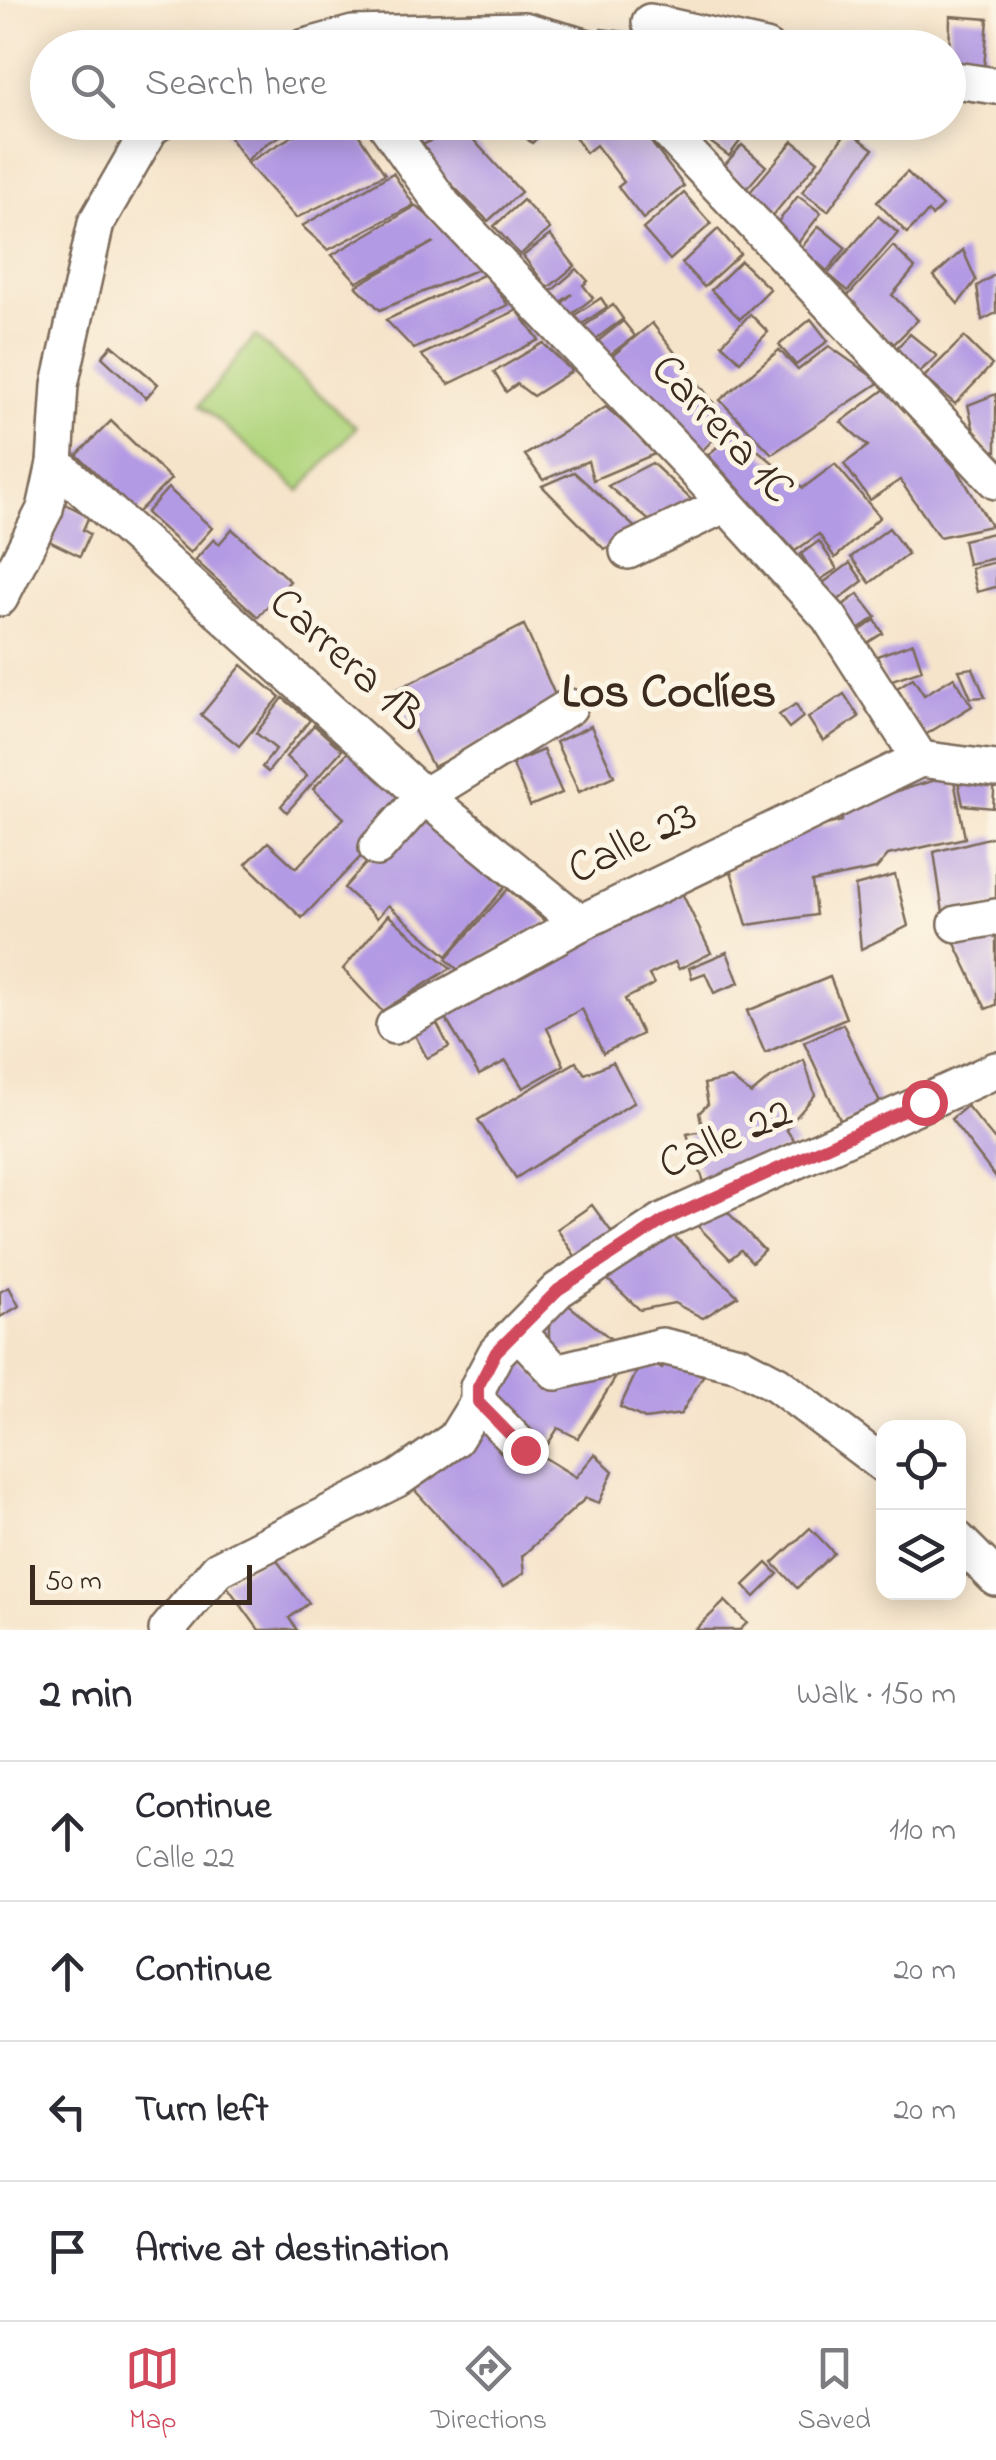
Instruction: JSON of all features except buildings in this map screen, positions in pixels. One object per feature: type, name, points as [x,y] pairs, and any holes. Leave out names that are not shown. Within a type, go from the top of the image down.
[{"type":"street","points":[[650,22],[686,30]]},
{"type":"street","points":[[966,82],[996,86]]},
{"type":"street","points":[[0,598],[46,509],[60,385],[96,224],[144,140]]},
{"type":"street","name":"Carrera 1C","points":[[397,140],[443,205],[829,617],[920,759]]},
{"type":"street","points":[[676,140],[996,481]]},
{"type":"street","name":"Carrera 1B","points":[[54,463],[424,796],[580,923]]},
{"type":"street","points":[[628,551],[726,504]]},
{"type":"street","points":[[377,848],[424,796],[568,708]]},
{"type":"street","points":[[920,759],[996,769]]},
{"type":"street","name":"Calle 23","points":[[394,1026],[580,923],[920,759]]},
{"type":"street","points":[[957,924],[996,917]]},
{"type":"street","name":"Calle 22","points":[[167,1630],[218,1569],[398,1478],[454,1440],[478,1402],[478,1387],[496,1352],[558,1290],[663,1221],[996,1070]]},
{"type":"street","points":[[518,1332],[556,1372],[662,1346],[738,1364],[777,1384],[876,1460]]},
{"type":"street","points":[[478,1402],[525,1450]]},
{"type":"street","points":[[966,1548],[996,1578]]},
{"type":"green space","points":[[255,336],[356,427],[300,491],[200,405]]},
{"type":"district","name":"Los Coclíes","points":[[669,694]]},
{"type":"route","points":[[525,1450],[478,1402],[478,1387],[496,1352],[558,1290],[663,1221],[924,1102]]}]
